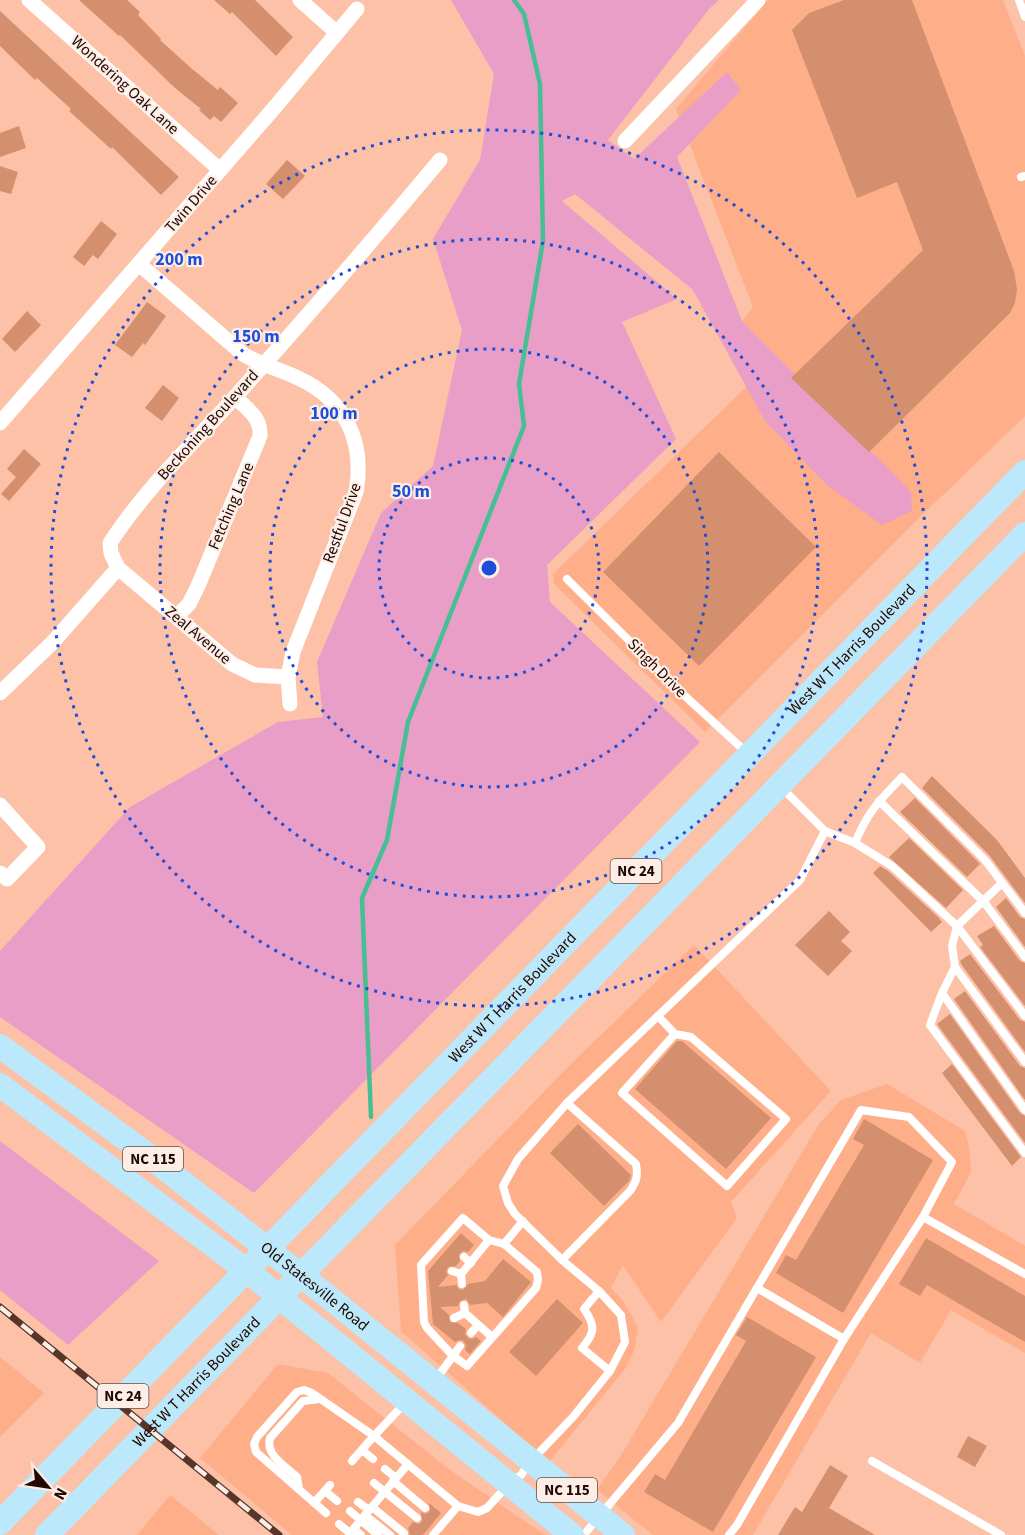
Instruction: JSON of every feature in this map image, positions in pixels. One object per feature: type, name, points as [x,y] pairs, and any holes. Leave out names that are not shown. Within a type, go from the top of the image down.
[{"type":"main road","name":"West W T Harris Boulevard","points":[[0,1523],[1025,472]]},
{"type":"main road","points":[[988,572],[1025,524]]},
{"type":"main road","name":"West W T Harris Boulevard","points":[[48,1535],[1025,534]]},
{"type":"main road","name":"Old Statesville Road","points":[[0,1046],[145,1153],[434,1382],[520,1474],[587,1529],[623,1535]]},
{"type":"main road","name":"Old Statesville Road","points":[[0,1085],[246,1270],[427,1417],[520,1474],[587,1529]]},
{"type":"street","name":"Wondering Oak Lane","points":[[29,0],[220,170]]},
{"type":"street","points":[[300,0],[337,33]]},
{"type":"street","points":[[625,141],[758,0]]},
{"type":"street","name":"Twin Drive","points":[[0,423],[357,9]]},
{"type":"street","name":"Beckoning Boulevard","points":[[118,568],[111,553],[110,543],[163,473],[235,397],[440,160]]},
{"type":"street","name":"Restful Drive","points":[[139,264],[243,354],[298,378],[327,396],[349,424],[355,438],[360,472],[356,492],[293,652],[288,677],[290,704]]},
{"type":"street","name":"Fetching Lane","points":[[176,617],[189,604],[198,586],[260,436],[261,426],[256,417],[235,397]]},
{"type":"street","points":[[0,693],[53,642],[118,568]]},
{"type":"street","name":"Zeal Avenue","points":[[118,568],[232,664],[255,675],[288,677]]},
{"type":"street","points":[[0,805],[38,847],[8,879],[0,873]]},
{"type":"lane","points":[[1019,0],[1025,17]]},
{"type":"lane","name":"Singh Drive","points":[[567,579],[685,696],[749,755]]},
{"type":"lane","points":[[855,843],[865,819],[902,777],[985,860],[1025,913]]},
{"type":"lane","points":[[779,785],[825,831],[855,843],[892,866],[957,926],[1025,1016]]},
{"type":"lane","points":[[879,801],[984,902],[1025,957]]},
{"type":"lane","points":[[326,1513],[256,1452],[254,1444],[257,1437],[297,1392],[304,1390],[312,1393],[374,1437],[458,1506],[478,1512],[487,1508],[520,1474],[573,1417],[610,1371],[625,1342],[621,1315],[599,1291],[562,1260],[523,1221],[508,1203],[503,1186],[518,1159],[567,1103],[800,880],[825,831]]},
{"type":"lane","points":[[1002,883],[957,926],[952,946],[955,967],[1025,1062]]},
{"type":"lane","points":[[955,967],[930,1025],[1025,1153]]},
{"type":"lane","points":[[942,993],[1025,1110]]},
{"type":"lane","points":[[658,1016],[675,1034],[691,1037],[786,1119],[727,1186],[622,1093],[675,1034]]},
{"type":"lane","points":[[562,1260],[630,1191],[638,1174],[636,1164],[567,1103]]},
{"type":"lane","points":[[587,1529],[678,1423],[861,1110],[909,1117],[952,1162],[923,1217],[844,1339],[737,1525],[729,1535]]},
{"type":"lane","points":[[923,1217],[1025,1274]]},
{"type":"lane","points":[[463,1218],[489,1240],[504,1244],[537,1272],[538,1280],[536,1288],[467,1366],[453,1356],[438,1333],[424,1322],[427,1297],[421,1265],[463,1218]]},
{"type":"lane","points":[[504,1244],[523,1221]]},
{"type":"lane","points":[[443,1240],[450,1246]]},
{"type":"lane","points":[[462,1284],[461,1274],[489,1240]]},
{"type":"lane","points":[[428,1257],[436,1263]]},
{"type":"lane","points":[[464,1257],[471,1263]]},
{"type":"lane","points":[[452,1271],[461,1274]]},
{"type":"lane","points":[[757,1288],[844,1339]]},
{"type":"lane","points":[[599,1291],[584,1309],[592,1320],[593,1328],[591,1338],[582,1348],[610,1371]]},
{"type":"lane","points":[[453,1318],[464,1309],[492,1337]]},
{"type":"lane","points":[[471,1333],[478,1325]]},
{"type":"lane","points":[[434,1382],[460,1346]]},
{"type":"lane","points":[[299,1489],[297,1477],[269,1451],[268,1444],[270,1438],[303,1401],[320,1399]]},
{"type":"lane","points":[[352,1461],[407,1401]]},
{"type":"lane","points":[[362,1450],[373,1459]]},
{"type":"lane","points":[[872,1461],[1001,1535]]},
{"type":"lane","points":[[352,1532],[408,1464]]},
{"type":"lane","points":[[385,1469],[425,1508]]},
{"type":"lane","points":[[374,1483],[417,1518]]},
{"type":"lane","points":[[314,1503],[328,1488],[337,1500]]},
{"type":"lane","points":[[358,1502],[390,1535]]},
{"type":"lane","points":[[432,1532],[440,1521],[458,1506]]},
{"type":"lane","points":[[350,1511],[367,1513],[404,1533]]},
{"type":"lane","points":[[367,1513],[378,1535]]},
{"type":"lane","points":[[339,1524],[361,1535]]},
{"type":"shaded area","points":[[451,0],[719,0],[709,9],[608,140],[634,159],[727,72],[741,90],[677,157],[742,321],[911,492],[912,511],[882,525],[828,486],[765,421],[693,290],[575,194],[562,201],[677,299],[622,322],[676,439],[547,565],[550,602],[700,742],[254,1193],[0,1017],[0,951],[130,807],[278,722],[323,717],[317,662],[381,513],[433,466],[462,330],[433,239],[480,160],[494,74]]},
{"type":"shaded area","points":[[768,0],[1003,0],[1025,56],[1025,416],[915,522],[705,732],[554,584],[553,574],[775,359],[742,321],[753,307],[676,109]]},
{"type":"shaded area","points":[[694,945],[831,1091],[731,1202],[737,1218],[661,1322],[623,1265],[611,1288],[623,1301],[638,1327],[635,1349],[625,1369],[549,1462],[401,1331],[395,1245],[573,1062]]},
{"type":"shaded area","points":[[887,1084],[965,1131],[971,1172],[954,1204],[1025,1246],[1025,1353],[951,1310],[920,1363],[871,1333],[753,1535],[653,1535],[597,1490],[623,1452],[819,1124],[841,1100]]},
{"type":"shaded area","points":[[0,1141],[159,1261],[68,1345],[0,1290]]},
{"type":"shaded area","points":[[0,1357],[44,1393],[0,1437]]},
{"type":"shaded area","points":[[278,1364],[328,1373],[450,1470],[545,1535],[292,1535],[200,1458]]},
{"type":"shaded area","points":[[170,1495],[219,1535],[137,1535]]},
{"type":"building","points":[[79,0],[127,0],[140,12],[138,15],[160,40],[218,90],[220,87],[238,103],[221,122],[214,116],[210,120],[199,110],[201,109]]},
{"type":"building","points":[[214,0],[255,0],[293,37],[276,56],[232,12],[230,14]]},
{"type":"building","points":[[844,0],[912,0],[1014,271],[1017,289],[1015,303],[1010,313],[869,452],[791,378],[923,250],[897,182],[857,198],[792,30],[809,13]]},
{"type":"building","points":[[0,11],[179,177],[161,195],[112,147],[111,149],[69,111],[71,109],[37,78],[35,80],[0,46]]},
{"type":"building","points":[[19,126],[26,148],[0,157],[0,133]]},
{"type":"building","points":[[287,160],[305,176],[283,199],[266,184]]},
{"type":"building","points":[[0,166],[18,172],[11,194],[0,191]]},
{"type":"building","points":[[101,221],[117,234],[98,259],[93,255],[84,266],[73,257]]},
{"type":"building","points":[[147,302],[166,316],[145,345],[143,343],[132,357],[115,345]]},
{"type":"building","points":[[27,311],[41,325],[15,352],[2,339]]},
{"type":"building","points":[[163,385],[179,398],[162,421],[145,408]]},
{"type":"building","points":[[24,449],[41,464],[9,501],[1,494],[16,477],[7,469]]},
{"type":"building","points":[[719,452],[816,547],[699,666],[603,572]]},
{"type":"building","points":[[932,776],[997,840],[1025,878],[1025,903],[989,855],[922,788]]},
{"type":"building","points":[[915,798],[980,864],[967,877],[900,812]]},
{"type":"building","points":[[909,838],[963,890],[946,908],[889,857]]},
{"type":"building","points":[[880,866],[942,922],[931,932],[873,873]]},
{"type":"building","points":[[1006,898],[1020,917],[1025,919],[1025,947],[996,907]]},
{"type":"building","points":[[829,911],[850,932],[841,941],[852,951],[828,976],[795,945]]},
{"type":"building","points":[[994,926],[1020,961],[1025,963],[1025,1006],[980,947],[983,945],[977,936]]},
{"type":"building","points":[[970,954],[1020,1020],[1025,1022],[1025,1052],[961,964],[960,961]]},
{"type":"building","points":[[965,991],[1020,1066],[1025,1068],[1025,1100],[954,999]]},
{"type":"building","points":[[950,1014],[1020,1113],[1025,1116],[1025,1143],[937,1024]]},
{"type":"building","points":[[677,1041],[682,1041],[771,1118],[726,1169],[635,1089]]},
{"type":"building","points":[[952,1064],[1021,1157],[1012,1166],[942,1073]]},
{"type":"building","points":[[864,1119],[933,1160],[843,1313],[776,1273],[786,1255],[796,1260],[864,1145],[853,1139]]},
{"type":"building","points":[[578,1124],[631,1175],[629,1181],[604,1206],[550,1153]]},
{"type":"building","points":[[461,1233],[474,1245],[468,1252],[463,1251],[459,1254],[460,1261],[456,1266],[448,1267],[446,1272],[448,1275],[438,1287],[456,1285],[463,1290],[468,1284],[485,1281],[503,1259],[531,1282],[503,1317],[487,1303],[470,1305],[466,1299],[460,1301],[458,1306],[440,1307],[449,1315],[450,1322],[458,1323],[466,1329],[465,1334],[468,1338],[476,1337],[481,1341],[470,1354],[465,1350],[464,1341],[455,1342],[433,1324],[428,1271]]},
{"type":"building","points":[[926,1238],[1025,1296],[1025,1342],[927,1285],[920,1296],[899,1284]]},
{"type":"building","points":[[557,1299],[583,1323],[536,1376],[509,1352]]},
{"type":"building","points":[[747,1317],[816,1357],[713,1532],[644,1492],[655,1474],[665,1480],[746,1341],[736,1335]]},
{"type":"building","points":[[968,1436],[987,1446],[975,1467],[957,1457]]},
{"type":"building","points":[[830,1465],[848,1476],[829,1508],[875,1535],[778,1535],[795,1507],[802,1512]]},
{"type":"building","points":[[429,1503],[441,1513],[423,1535],[410,1535],[408,1528],[413,1522],[419,1524],[422,1521],[421,1512],[426,1514],[430,1511]]},
{"type":"waterway","points":[[371,1117],[362,898],[387,840],[408,722],[524,426],[519,384],[543,241],[540,84],[524,14],[514,0]]},
{"type":"railway","points":[[0,1307],[279,1535]]}]
